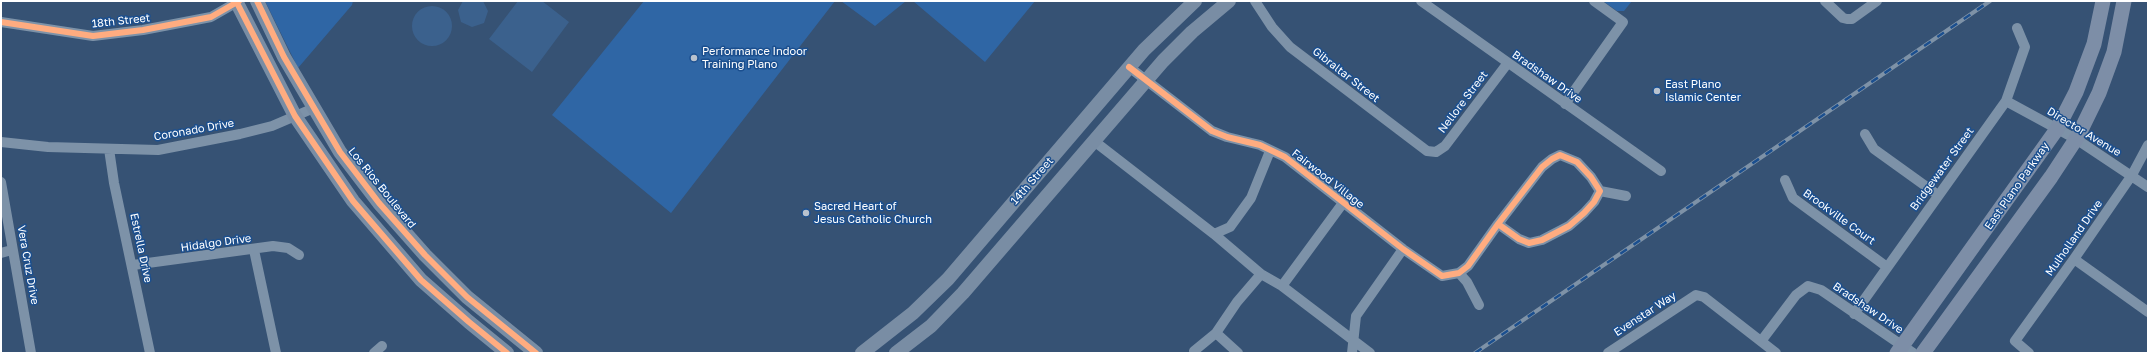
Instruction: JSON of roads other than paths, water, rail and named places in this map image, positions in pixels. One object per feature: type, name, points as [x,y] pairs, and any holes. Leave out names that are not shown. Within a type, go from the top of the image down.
[{"type":"main road","points":[[238,1],[295,116],[353,201],[402,259],[442,299],[507,353]]},
{"type":"main road","name":"Los Rios Boulevard","points":[[257,1],[284,57],[340,152],[379,203],[424,255],[467,297],[536,353]]},
{"type":"main road","name":"14th Street","points":[[862,353],[913,313],[948,279],[1129,67],[1164,28],[1195,1]]},
{"type":"main road","name":"14th Street","points":[[896,353],[931,326],[963,293],[1146,81],[1192,32],[1229,1]]},
{"type":"main road","name":"East Plano Parkway","points":[[1904,351],[2057,129],[2076,92],[2094,44],[2103,1]]},
{"type":"main road","name":"East Plano Parkway","points":[[1923,353],[2051,177],[2076,140],[2099,93],[2114,52],[2124,1]]},
{"type":"main road","points":[[1015,200],[1030,215]]},
{"type":"main road","points":[[948,279],[963,293]]},
{"type":"main road","points":[[493,341],[506,330]]},
{"type":"street","name":"18th Street","points":[[1,22],[93,36],[143,30],[211,17],[238,1]]},
{"type":"street","name":"Gibraltar Street","points":[[1255,1],[1272,27],[1290,47],[1407,138],[1427,151],[1436,152]]},
{"type":"street","name":"Bradshaw Drive","points":[[1420,1],[1661,172]]},
{"type":"street","points":[[1565,104],[1623,22],[1594,1]]},
{"type":"street","points":[[1825,1],[1843,18],[1852,19],[1877,1]]},
{"type":"street","name":"Bridgewater Street","points":[[1854,314],[2006,101],[2025,47],[2017,28]]},
{"type":"street","name":"Nellore Street","points":[[1436,152],[1445,146],[1507,64]]},
{"type":"street","name":"Fairwood Village","points":[[1129,67],[1212,131],[1227,137],[1260,145],[1285,158],[1403,249],[1442,276],[1459,273]]},
{"type":"street","name":"Director Avenue","points":[[2006,101],[2076,140],[2132,175],[2148,187]]},
{"type":"street","name":"Coronado Drive","points":[[1,142],[109,149],[158,150],[240,134],[272,126],[314,108]]},
{"type":"street","points":[[1865,134],[1874,149],[1938,195]]},
{"type":"street","points":[[1094,141],[1214,234],[1260,274],[1282,286],[1370,353]]},
{"type":"street","name":"Mulholland Drive","points":[[2029,353],[2015,341],[2132,175],[2148,145]]},
{"type":"street","name":"Estrella Drive","points":[[109,149],[114,183],[133,265],[150,353]]},
{"type":"street","points":[[1214,234],[1230,227],[1251,198],[1270,151]]},
{"type":"street","points":[[1479,305],[1467,282],[1459,273],[1468,266],[1542,167],[1560,155],[1577,162],[1591,177],[1600,191],[1626,196]]},
{"type":"street","name":"Brookville Court","points":[[1785,180],[1793,198],[1887,267]]},
{"type":"street","name":"Vera Cruz Drive","points":[[1,182],[31,353]]},
{"type":"street","points":[[1498,224],[1519,239],[1529,243],[1542,240],[1569,226],[1594,202],[1600,191]]},
{"type":"street","name":"Fairwood Village","points":[[1282,286],[1343,203]]},
{"type":"street","name":"Hidalgo Drive","points":[[133,265],[254,250],[273,246],[288,248],[299,255]]},
{"type":"street","points":[[1352,353],[1356,316],[1403,249]]},
{"type":"street","points":[[1,253],[12,250]]},
{"type":"street","points":[[254,250],[276,353]]},
{"type":"street","points":[[2074,259],[2148,312]]},
{"type":"street","points":[[1194,351],[1216,333],[1237,302],[1260,274]]},
{"type":"street","name":"Bradshaw Drive","points":[[1762,340],[1796,295],[1808,286],[1821,290],[1904,351]]},
{"type":"street","name":"Evenstar Way","points":[[1608,353],[1696,295],[1704,297],[1762,340]]},
{"type":"street","points":[[1216,333],[1238,353]]},
{"type":"street","points":[[1762,340],[1776,353]]},
{"type":"railway","points":[[1475,353],[1990,1]]},
{"type":"place","name":"Performance Indoor Training Plano","points":[[694,58]]},
{"type":"place","name":"East Plano Islamic Center","points":[[1657,91]]},
{"type":"place","name":"Sacred Heart of Jesus Catholic Church","points":[[806,213]]}]
